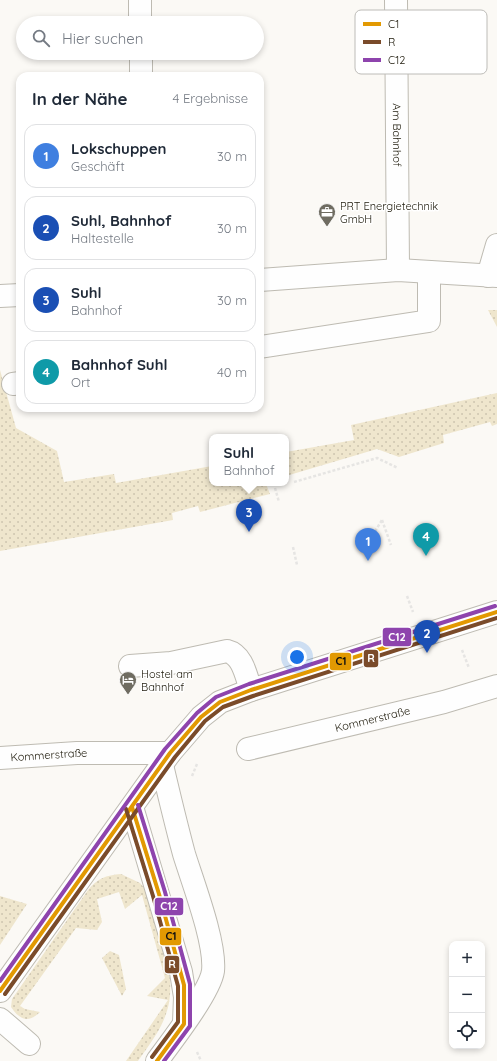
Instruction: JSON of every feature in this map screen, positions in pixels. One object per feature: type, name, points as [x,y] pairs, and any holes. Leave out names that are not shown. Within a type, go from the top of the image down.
[{"type":"street","points":[[140,0],[140,16]]},
{"type":"street","name":"Am Bahnhof","points":[[396,0],[396,10]]},
{"type":"street","points":[[141,60],[141,72]]},
{"type":"street","name":"Am Bahnhof","points":[[397,74],[398,270]]},
{"type":"street","points":[[264,280],[398,270],[493,276],[497,245]]},
{"type":"street","points":[[264,346],[429,321],[429,272]]},
{"type":"street","points":[[0,296],[16,295]]},
{"type":"street","points":[[0,991],[166,759],[201,717],[212,707],[251,690],[497,612]]},
{"type":"street","points":[[130,666],[172,663],[227,651],[234,653],[238,657],[251,690]]},
{"type":"street","name":"Kommerstraße","points":[[248,750],[444,702],[497,686]]},
{"type":"street","name":"Kommerstraße","points":[[0,758],[77,753],[166,759]]},
{"type":"street","points":[[157,1061],[184,1024],[210,982],[213,971],[212,956],[206,927],[184,852],[166,759]]},
{"type":"street","points":[[132,807],[181,972],[185,997],[184,1024]]},
{"type":"street","points":[[0,1019],[29,1044]]},
{"type":"path","points":[[294,482],[377,458],[398,468]]},
{"type":"path","points":[[275,488],[279,502]]},
{"type":"path","points":[[367,544],[382,520],[391,545]]},
{"type":"path","points":[[293,547],[297,565]]},
{"type":"path","points":[[461,646],[468,668],[476,666]]},
{"type":"path","points":[[192,778],[194,770],[201,758]]},
{"type":"shaded area","points":[[488,310],[497,310],[497,327]]},
{"type":"shaded area","points":[[0,370],[16,428],[57,451],[64,482],[114,474],[116,483],[209,467],[209,486],[267,486],[270,494],[200,512],[198,506],[172,513],[173,520],[0,551]]},
{"type":"shaded area","points":[[497,393],[497,424],[492,426],[490,422],[443,435],[444,443],[399,457],[377,449],[289,475],[289,451],[354,440],[351,425]]},
{"type":"shaded area","points":[[121,874],[140,883],[146,890],[169,971],[170,998],[168,1009],[159,1029],[138,1061],[126,1061],[168,1000],[147,996],[165,978],[142,895],[125,909],[119,892],[97,899],[102,922],[97,930],[76,928],[20,1006],[25,1009],[40,1012],[36,1016],[28,1019],[17,1015],[11,1007],[12,999],[88,890],[102,878]]},
{"type":"shaded area","points":[[0,896],[27,904],[0,945]]},
{"type":"shaded area","points":[[110,951],[119,955],[126,989],[122,996],[102,958]]},
{"type":"transit line","name":"C12","points":[[0,981],[165,749],[197,713],[216,697],[249,684],[495,606]]},
{"type":"transit line","name":"C1","points":[[0,991],[170,753],[201,717],[220,702],[251,690],[497,612]]},
{"type":"transit line","name":"R","points":[[5,994],[175,757],[205,721],[223,707],[497,618]]},
{"type":"transit line","name":"C12","points":[[138,805],[165,892],[190,984],[190,1026],[164,1061]]},
{"type":"transit line","name":"C1","points":[[132,807],[159,894],[184,985],[184,1024],[157,1061]]},
{"type":"transit line","name":"R","points":[[126,809],[153,896],[178,986],[178,1022],[152,1057]]},
{"type":"place","name":"PRT Energietechnik GmbH","points":[[327,227]]},
{"type":"place","name":"Suhl","points":[[249,532]]},
{"type":"place","name":"Bahnhof Suhl","points":[[426,556]]},
{"type":"place","name":"Lokschuppen","points":[[368,561]]},
{"type":"place","name":"Suhl, Bahnhof","points":[[427,653]]},
{"type":"place","name":"Hostel am Bahnhof","points":[[128,695]]}]
